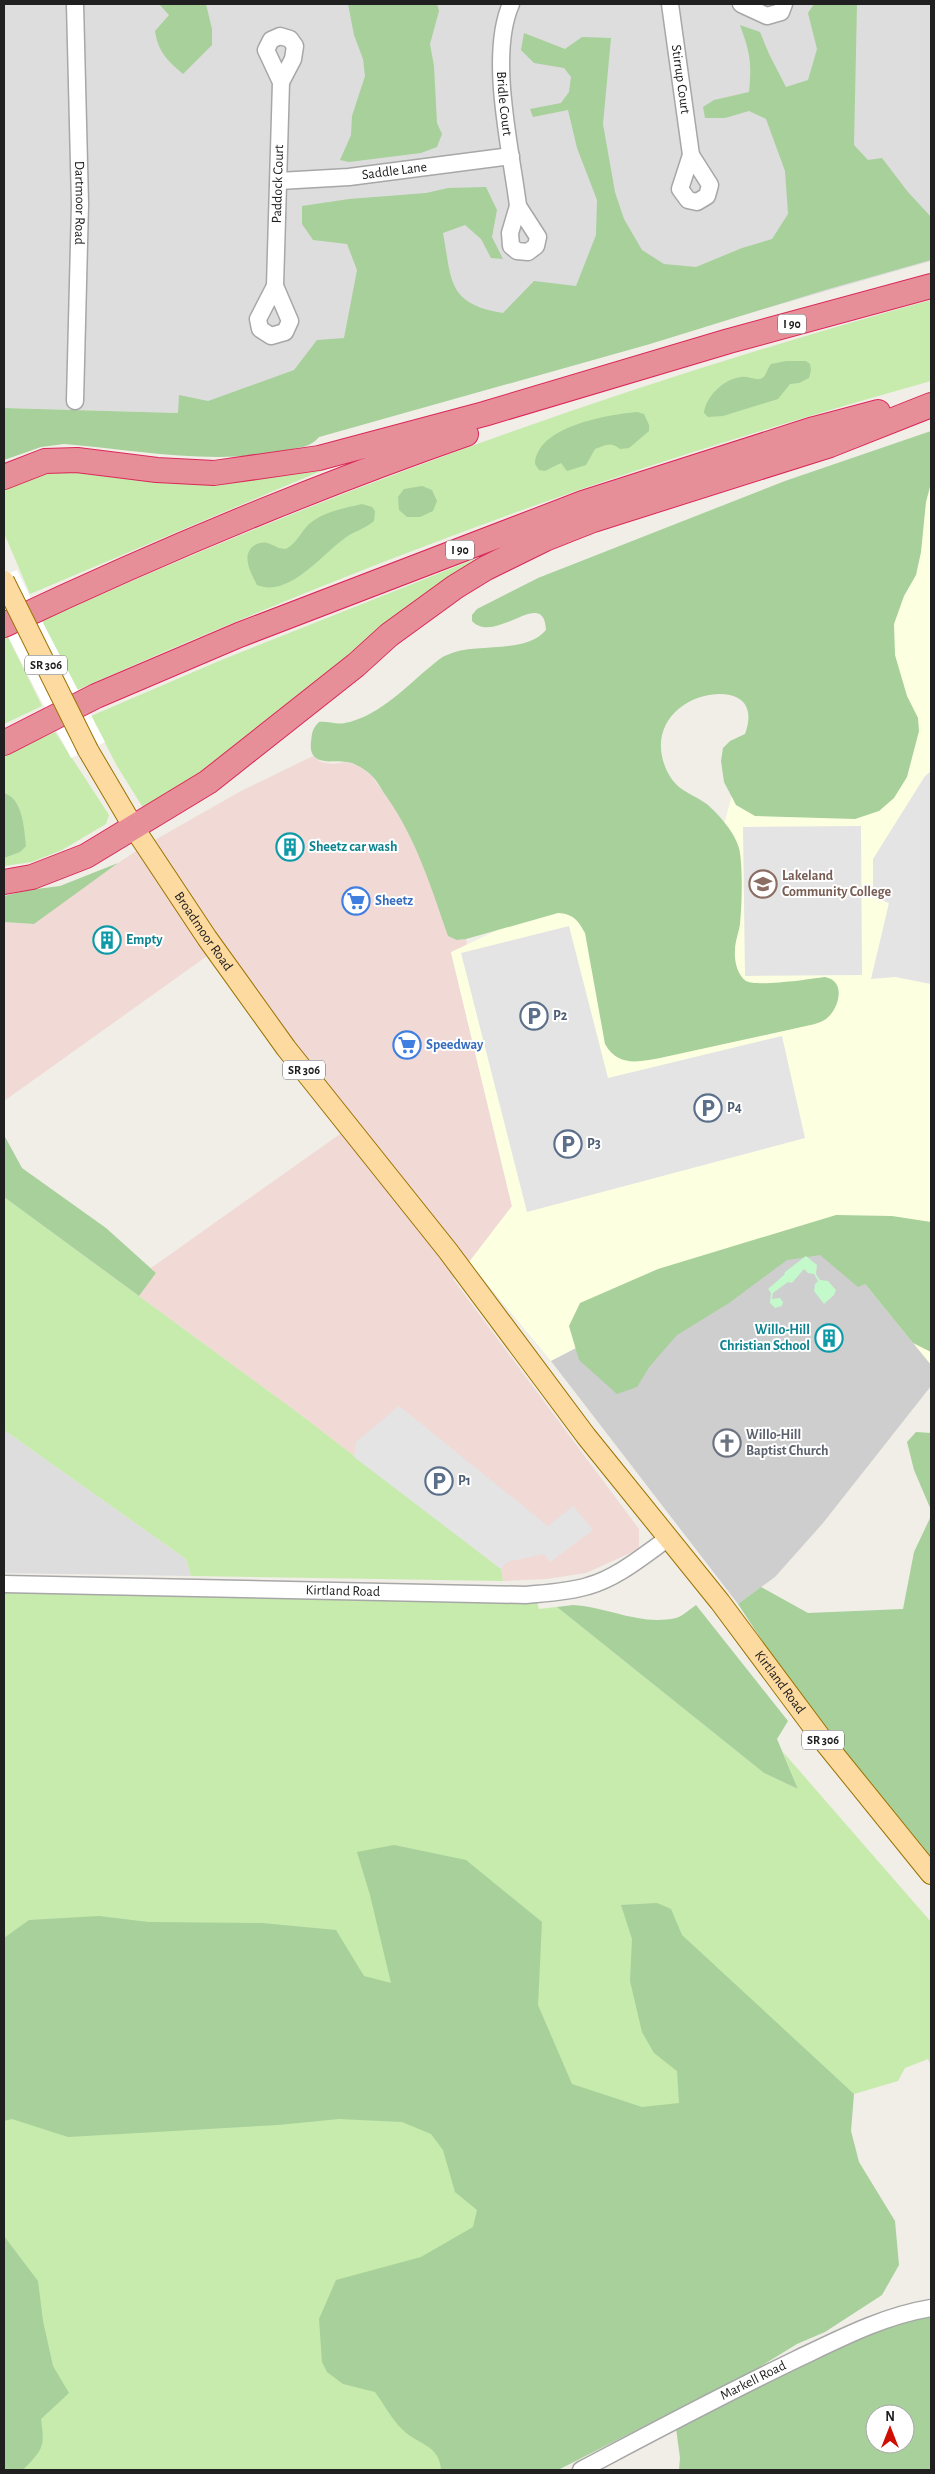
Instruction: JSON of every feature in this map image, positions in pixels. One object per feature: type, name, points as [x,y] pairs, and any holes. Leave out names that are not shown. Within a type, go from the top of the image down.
[{"type":"highway","name":"I 90","points":[[4,625],[200,537],[372,466],[729,341],[931,286]]},
{"type":"highway","points":[[4,477],[45,461],[77,460],[157,470],[214,473],[319,458],[484,414],[729,341]]},
{"type":"highway","name":"I 90","points":[[4,742],[96,696],[239,635],[583,503],[814,429],[931,397]]},
{"type":"highway","points":[[4,882],[32,877],[86,856],[208,782],[356,665],[389,635],[455,587],[486,568],[544,539],[592,520],[830,445],[931,405]]},
{"type":"main road","name":"Broadmoor Road","points":[[4,581],[88,750],[134,828],[207,938],[286,1048],[448,1251]]},
{"type":"main road","name":"Kirtland Road","points":[[448,1251],[586,1436],[667,1539],[720,1602],[825,1744],[931,1874]]},
{"type":"street","name":"Dartmoor Road","points":[[75,4],[80,204],[75,401]]},
{"type":"street","name":"Bridle Court","points":[[511,4],[505,22],[501,52],[501,76],[518,206]]},
{"type":"street","name":"Stirrup Court","points":[[670,4],[691,154]]},
{"type":"street","points":[[741,4],[767,16],[780,12],[784,4]]},
{"type":"street","name":"Paddock Court","points":[[275,286],[281,82]]},
{"type":"street","name":"Saddle Lane","points":[[279,181],[359,176],[511,156]]},
{"type":"street","name":"Kirtland Road","points":[[4,1584],[526,1595],[560,1592],[589,1586],[620,1571],[667,1539]]},
{"type":"street","name":"Markell Road","points":[[581,2470],[748,2382],[834,2342],[894,2317],[931,2308]]},
{"type":"shaded area","points":[[4,4],[931,4],[931,261],[319,437],[178,413],[4,408]]},
{"type":"shaded area","name":"Lakeland Community College","points":[[931,460],[931,1365],[816,1224],[551,1361],[469,1262],[512,1206],[451,952],[724,824],[780,624]]},
{"type":"shaded area","points":[[313,756],[321,762],[333,764],[346,762],[357,765],[371,775],[403,820],[457,940],[466,939],[467,945],[451,953],[512,1207],[479,1252],[453,1279],[639,1529],[639,1549],[586,1573],[547,1579],[503,1581],[501,1569],[301,1415],[139,1296],[156,1273],[151,1268],[340,1134],[207,956],[4,1101],[4,922],[34,924],[93,880],[139,849],[241,791]]},
{"type":"shaded area","points":[[931,771],[931,984],[895,977],[871,979],[889,903],[873,897],[873,859],[925,776]]},
{"type":"shaded area","points":[[861,826],[862,975],[745,976],[743,827]]},
{"type":"shaded area","points":[[569,926],[608,1078],[782,1036],[805,1138],[527,1212],[461,953]]},
{"type":"shaded area","points":[[816,1224],[931,1365],[931,1386],[823,1523],[775,1577],[738,1604],[551,1361]]},
{"type":"shaded area","name":"P1","points":[[399,1406],[548,1526],[573,1506],[593,1530],[550,1562],[544,1554],[507,1562],[501,1569],[354,1457],[356,1442]]},
{"type":"shaded area","points":[[4,1430],[186,1559],[191,1576],[4,1573]]},
{"type":"green space","points":[[159,4],[206,4],[212,29],[212,45],[183,74],[168,60],[156,38],[155,31],[169,15]]},
{"type":"green space","points":[[348,4],[437,4],[439,11],[430,44],[434,66],[437,123],[442,134],[437,147],[421,153],[349,162],[340,160],[351,135],[352,116],[365,76],[363,59],[354,35]]},
{"type":"green space","points":[[814,4],[857,4],[854,145],[868,160],[882,158],[908,192],[931,217],[931,260],[825,290],[650,344],[319,437],[309,445],[288,450],[260,455],[204,457],[64,444],[41,447],[4,460],[4,408],[178,413],[179,395],[208,401],[294,370],[317,340],[344,338],[357,270],[347,244],[313,240],[302,224],[302,206],[349,199],[426,193],[448,188],[486,187],[497,210],[492,237],[503,259],[491,258],[481,239],[465,225],[443,233],[451,277],[455,288],[462,296],[471,303],[485,309],[503,313],[534,281],[576,286],[596,235],[597,200],[577,148],[568,110],[533,117],[530,109],[561,103],[569,92],[571,77],[564,68],[534,63],[521,50],[524,33],[565,49],[582,37],[611,38],[603,124],[615,192],[624,219],[642,250],[664,264],[696,267],[742,248],[772,239],[788,214],[785,171],[766,119],[749,111],[725,118],[705,118],[703,107],[714,100],[749,92],[749,58],[740,25],[760,32],[786,87],[808,80],[817,49],[808,13]]},
{"type":"green space","points":[[931,300],[931,381],[789,422],[502,517],[359,571],[77,690],[42,621],[259,527],[480,443],[704,367]]},
{"type":"green space","points":[[786,361],[806,361],[810,364],[809,378],[799,383],[790,384],[778,399],[723,416],[708,417],[704,413],[708,400],[717,389],[728,381],[741,377],[762,378],[771,364]]},
{"type":"green space","points":[[637,412],[644,414],[649,425],[649,431],[629,448],[620,449],[611,444],[602,446],[595,449],[586,465],[567,471],[561,463],[545,471],[539,470],[535,464],[539,451],[548,440],[560,432],[592,420]]},
{"type":"green space","points":[[931,431],[931,483],[926,502],[921,552],[916,575],[904,596],[894,624],[895,655],[907,696],[918,718],[919,731],[907,777],[894,798],[879,811],[855,819],[755,816],[736,805],[724,782],[721,761],[723,748],[730,741],[745,734],[748,710],[742,701],[730,695],[707,695],[687,703],[671,716],[662,735],[662,756],[666,770],[674,782],[686,792],[708,805],[717,814],[731,831],[739,848],[742,875],[741,906],[735,954],[740,975],[746,981],[752,983],[784,982],[825,977],[832,980],[838,989],[839,996],[834,1009],[826,1019],[815,1024],[644,1061],[622,1060],[610,1051],[605,1044],[585,933],[577,921],[571,916],[558,913],[466,939],[457,940],[448,936],[422,863],[397,812],[375,779],[365,770],[347,762],[322,761],[313,755],[311,742],[314,729],[319,722],[342,723],[356,720],[378,709],[447,655],[471,649],[525,643],[537,638],[546,630],[543,618],[537,613],[528,614],[493,627],[482,627],[472,621],[472,615],[477,609],[538,578],[785,481]]},
{"type":"green space","points":[[340,463],[30,594],[4,533],[4,486],[41,473],[60,470]]},
{"type":"green space","points":[[422,486],[432,490],[437,501],[433,511],[420,517],[407,517],[399,510],[398,497],[404,489]]},
{"type":"green space","points":[[362,504],[372,507],[375,511],[374,521],[371,524],[345,538],[293,580],[281,586],[257,585],[247,558],[248,553],[255,545],[265,543],[286,549],[294,543],[309,524],[318,518],[337,510]]},
{"type":"green space","points":[[499,552],[237,753],[147,809],[142,806],[117,766],[91,716],[219,661],[480,557]]},
{"type":"green space","points":[[8,637],[42,706],[4,724],[4,638]]},
{"type":"green space","points":[[55,732],[109,815],[106,824],[62,850],[32,862],[4,866],[4,756]]},
{"type":"green space","points":[[4,793],[15,801],[19,808],[26,846],[20,852],[4,858]]},
{"type":"green space","points":[[118,863],[34,924],[4,922],[4,896],[28,890],[60,886]]},
{"type":"green space","points":[[4,1135],[22,1168],[106,1228],[156,1273],[139,1296],[4,1197]]},
{"type":"green space","points":[[4,1197],[301,1415],[501,1569],[503,1581],[191,1576],[186,1559],[4,1430]]},
{"type":"green space","points":[[836,1215],[892,1216],[931,1222],[931,1352],[913,1343],[865,1284],[858,1287],[820,1255],[787,1260],[729,1303],[677,1335],[650,1366],[637,1387],[617,1394],[579,1360],[569,1326],[580,1303],[658,1269]]},
{"type":"green space","points":[[806,1256],[817,1265],[816,1274],[820,1280],[828,1281],[836,1290],[834,1295],[824,1304],[814,1291],[815,1284],[818,1281],[814,1274],[808,1273],[804,1269],[792,1283],[788,1282],[773,1293],[772,1299],[780,1298],[783,1302],[782,1306],[775,1308],[770,1303],[771,1293],[768,1289],[785,1272]]},
{"type":"green space","points":[[916,1432],[931,1433],[931,1510],[914,1470],[907,1442]]},
{"type":"green space","points":[[931,1516],[931,1861],[805,1706],[738,1604],[761,1587],[808,1613],[903,1609],[914,1552]]},
{"type":"green space","points":[[4,1592],[536,1599],[539,1609],[557,1607],[764,1773],[798,1789],[783,1752],[931,1922],[931,2066],[928,2059],[905,2068],[898,2081],[854,2094],[755,2103],[480,2470],[4,2470]]},
{"type":"green space","points":[[696,1605],[788,1721],[777,1739],[798,1789],[764,1773],[557,1607],[586,1606],[637,1618],[663,1620],[679,1617]]},
{"type":"green space","points":[[394,1845],[466,1860],[542,1922],[538,2005],[572,2084],[642,2107],[679,2103],[677,2071],[654,2053],[642,2032],[630,1981],[632,1939],[621,1905],[657,1903],[671,1909],[682,1935],[854,2094],[851,2131],[859,2162],[895,2221],[899,2265],[882,2295],[825,2332],[797,2344],[753,2371],[558,2470],[441,2470],[437,2455],[399,2426],[375,2392],[343,2384],[327,2372],[322,2362],[319,2319],[336,2280],[421,2257],[473,2227],[477,2210],[455,2192],[443,2150],[431,2134],[402,2122],[339,2119],[278,2125],[68,2137],[12,2119],[4,2121],[4,1938],[29,1920],[99,1916],[148,1922],[262,1923],[336,1930],[364,1976],[391,1983],[370,1895],[357,1852]]},
{"type":"green space","points":[[4,2236],[38,2281],[43,2321],[53,2366],[69,2393],[41,2419],[43,2436],[41,2448],[23,2470],[4,2470]]},
{"type":"green space","points":[[931,2316],[931,2469],[679,2470],[680,2458],[676,2428],[877,2329]]},
{"type":"pier","points":[[17,570],[105,742],[71,758],[4,629],[4,575]]},
{"type":"place","name":"Sheetz car wash","points":[[290,847]]},
{"type":"place","name":"Lakeland Community College","points":[[763,884]]},
{"type":"place","name":"Sheetz","points":[[356,901]]},
{"type":"place","name":"Empty","points":[[107,940]]},
{"type":"place","name":"P2","points":[[534,1016]]},
{"type":"place","name":"Speedway","points":[[407,1045]]},
{"type":"place","name":"P4","points":[[708,1108]]},
{"type":"place","name":"P3","points":[[568,1144]]},
{"type":"place","name":"Willo-Hill Christian School","points":[[829,1338]]},
{"type":"place","name":"Willo-Hill Baptist Church","points":[[727,1443]]},
{"type":"place","name":"P1","points":[[439,1481]]}]
